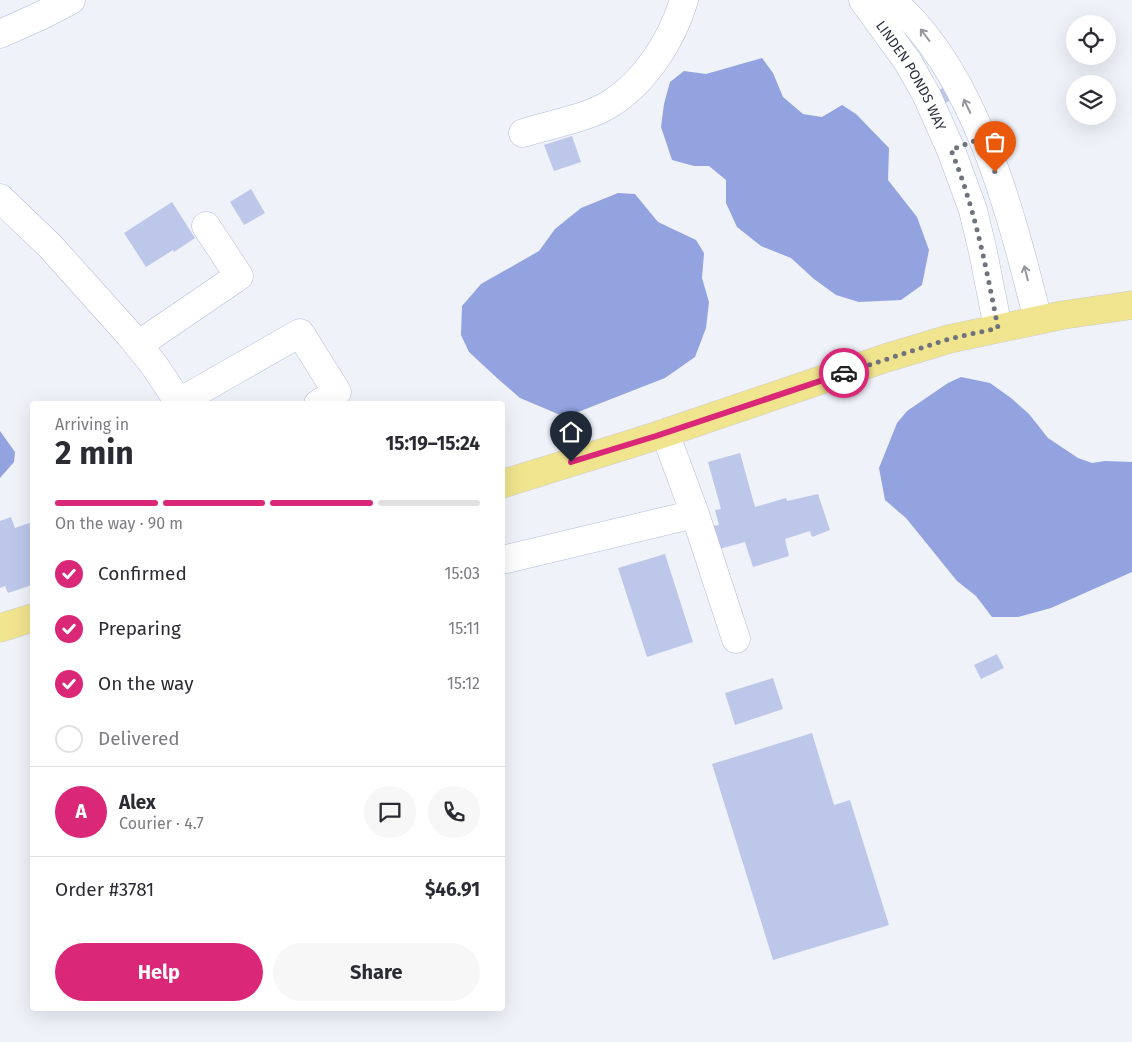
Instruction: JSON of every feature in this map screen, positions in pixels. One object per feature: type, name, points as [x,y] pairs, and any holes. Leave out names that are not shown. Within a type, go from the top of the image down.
[{"type":"main road","points":[[505,483],[665,433],[886,358],[949,339],[1038,320],[1132,305]]},
{"type":"main road","points":[[0,628],[30,619]]},
{"type":"street","points":[[0,34],[71,0]]},
{"type":"street","points":[[523,133],[590,113],[609,104],[631,87],[650,66],[667,42],[679,17],[684,0]]},
{"type":"street","name":"LINDEN PONDS WAY","points":[[863,0],[908,62],[927,96],[951,150],[973,210],[998,328]]},
{"type":"street","name":"LINDEN PONDS WAY","points":[[891,0],[918,26],[937,52],[950,72],[982,138],[1018,241],[1038,320]]},
{"type":"street","points":[[951,150],[982,138]]},
{"type":"street","points":[[0,198],[50,246],[138,345],[179,401]]},
{"type":"street","points":[[138,345],[239,276],[206,226]]},
{"type":"street","points":[[183,401],[300,333],[337,392],[323,401]]},
{"type":"street","points":[[665,433],[736,639]]},
{"type":"street","points":[[505,559],[694,514]]},
{"type":"water","points":[[762,58],[773,73],[783,97],[803,114],[822,117],[842,105],[856,114],[889,148],[888,180],[917,217],[929,250],[922,285],[901,300],[859,302],[836,295],[814,279],[791,258],[761,246],[737,227],[726,203],[726,180],[709,166],[694,166],[672,160],[661,127],[664,104],[670,82],[684,71],[706,74]]},
{"type":"water","points":[[618,193],[635,194],[658,222],[696,240],[704,253],[702,278],[709,302],[706,328],[695,357],[665,378],[578,412],[558,414],[520,398],[469,352],[461,335],[462,306],[481,284],[539,251],[555,229],[581,208]]},
{"type":"water","points":[[961,377],[990,383],[1029,414],[1048,438],[1078,458],[1092,463],[1105,461],[1132,462],[1132,572],[1051,608],[1018,617],[992,617],[976,596],[957,581],[906,518],[885,500],[879,468],[897,423],[907,411],[948,383]]},
{"type":"water","points":[[0,431],[15,452],[14,462],[0,478]]},
{"type":"building","points":[[946,86],[954,98],[944,104],[936,92]]},
{"type":"building","points":[[572,136],[581,162],[554,171],[544,145]]},
{"type":"building","points":[[251,189],[265,213],[244,225],[230,202]]},
{"type":"building","points":[[172,202],[195,238],[146,267],[124,233]]},
{"type":"building","points":[[740,453],[755,507],[786,498],[787,501],[818,494],[830,530],[812,537],[810,531],[785,539],[789,556],[753,567],[745,542],[719,549],[712,526],[719,525],[715,510],[721,509],[708,462]]},
{"type":"building","points":[[11,517],[15,528],[30,523],[30,586],[8,593],[5,586],[0,588],[0,521]]},
{"type":"building","points":[[665,554],[693,642],[647,657],[618,568]]},
{"type":"building","points":[[997,654],[1004,668],[981,679],[974,665]]},
{"type":"building","points":[[773,678],[783,709],[735,725],[725,693]]},
{"type":"building","points":[[812,733],[834,805],[850,800],[889,925],[773,960],[712,764]]},
{"type":"way so far","points":[[844,373],[949,339],[998,328],[973,210],[951,150],[982,138],[995,172]]},
{"type":"route","points":[[571,462],[656,436],[844,373]]}]
